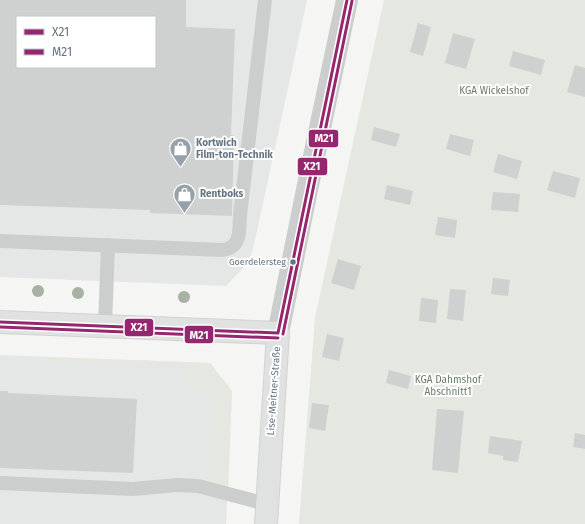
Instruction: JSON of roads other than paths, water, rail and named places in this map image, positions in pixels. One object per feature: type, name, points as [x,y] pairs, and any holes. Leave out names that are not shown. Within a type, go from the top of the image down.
[{"type":"main road","points":[[0,322],[278,333]]},
{"type":"main road","name":"Lise-Meitner-Straße","points":[[266,514],[278,333]]},
{"type":"street","name":"Lise-Meitner-Straße","points":[[278,333],[347,0]]},
{"type":"lane","points":[[0,241],[222,250],[233,247],[237,243],[239,237],[240,215],[265,0]]},
{"type":"lane","points":[[105,326],[108,245]]},
{"type":"lane","points":[[0,483],[133,489],[177,485],[198,486],[266,514]]},
{"type":"place","name":"Kortwich Film-ton-Technik","points":[[180,168]]},
{"type":"place","name":"Rentboks","points":[[184,214]]},
{"type":"place","name":"Goerdelersteg","points":[[293,262]]},
{"type":"park label","name":"KGA Wickelshof","points":[[494,91]]},
{"type":"park label","name":"KGA Dahmshof Abschnitt1","points":[[448,386]]}]
